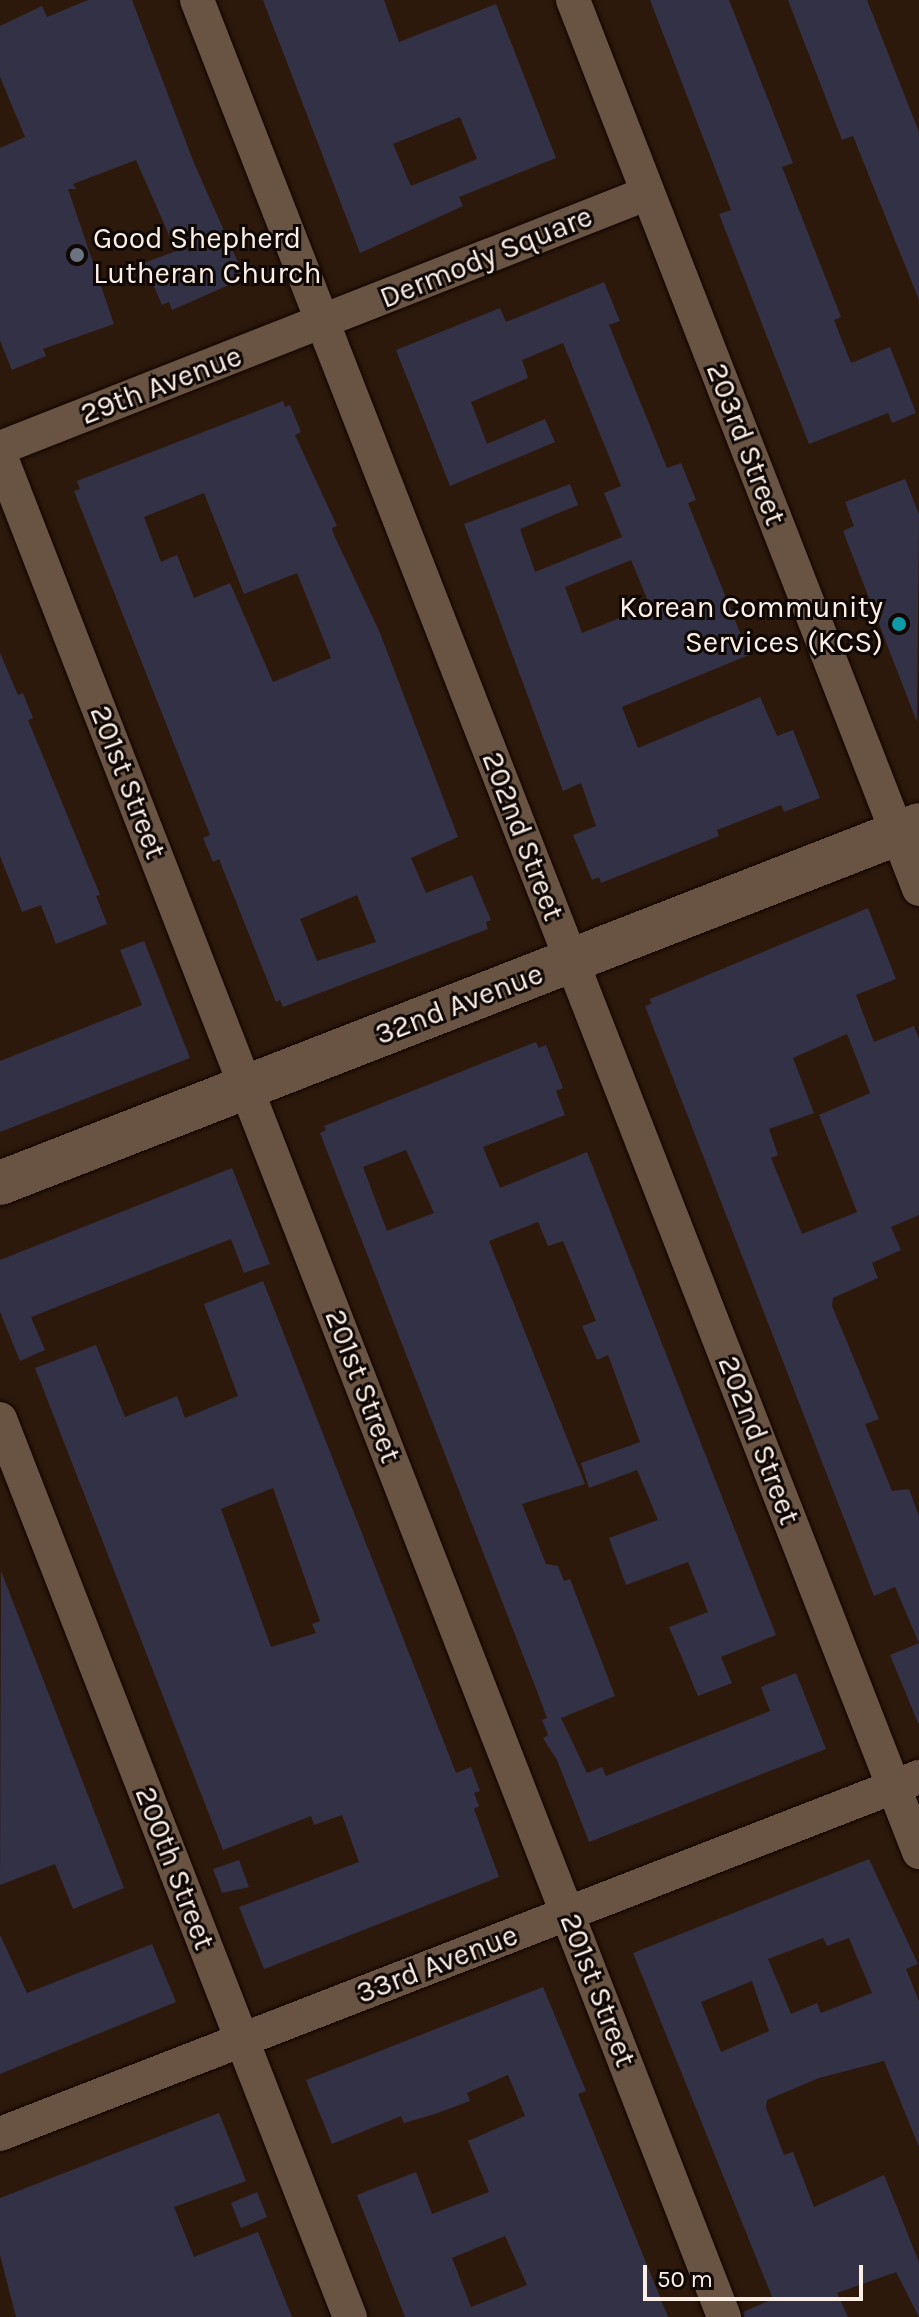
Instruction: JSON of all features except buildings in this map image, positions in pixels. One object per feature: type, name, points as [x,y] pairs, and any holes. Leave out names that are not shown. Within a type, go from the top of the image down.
[{"type":"street","name":"202nd Street","points":[[197,0],[572,960],[906,1782],[919,1852]]},
{"type":"street","name":"203rd Street","points":[[573,0],[648,193],[908,829],[919,889]]},
{"type":"street","name":"Dermody Square","points":[[323,322],[648,193]]},
{"type":"street","name":"29th Avenue","points":[[0,448],[323,322]]},
{"type":"street","name":"201st Street","points":[[0,455],[724,2317]]},
{"type":"street","name":"32nd Avenue","points":[[0,1183],[908,829]]},
{"type":"street","name":"200th Street","points":[[0,1419],[350,2317]]},
{"type":"street","name":"33rd Avenue","points":[[0,2134],[906,1782]]},
{"type":"place","name":"Good Shepherd Lutheran Church","points":[[77,255]]},
{"type":"place","name":"Korean Community Services (KCS)","points":[[899,624]]}]
